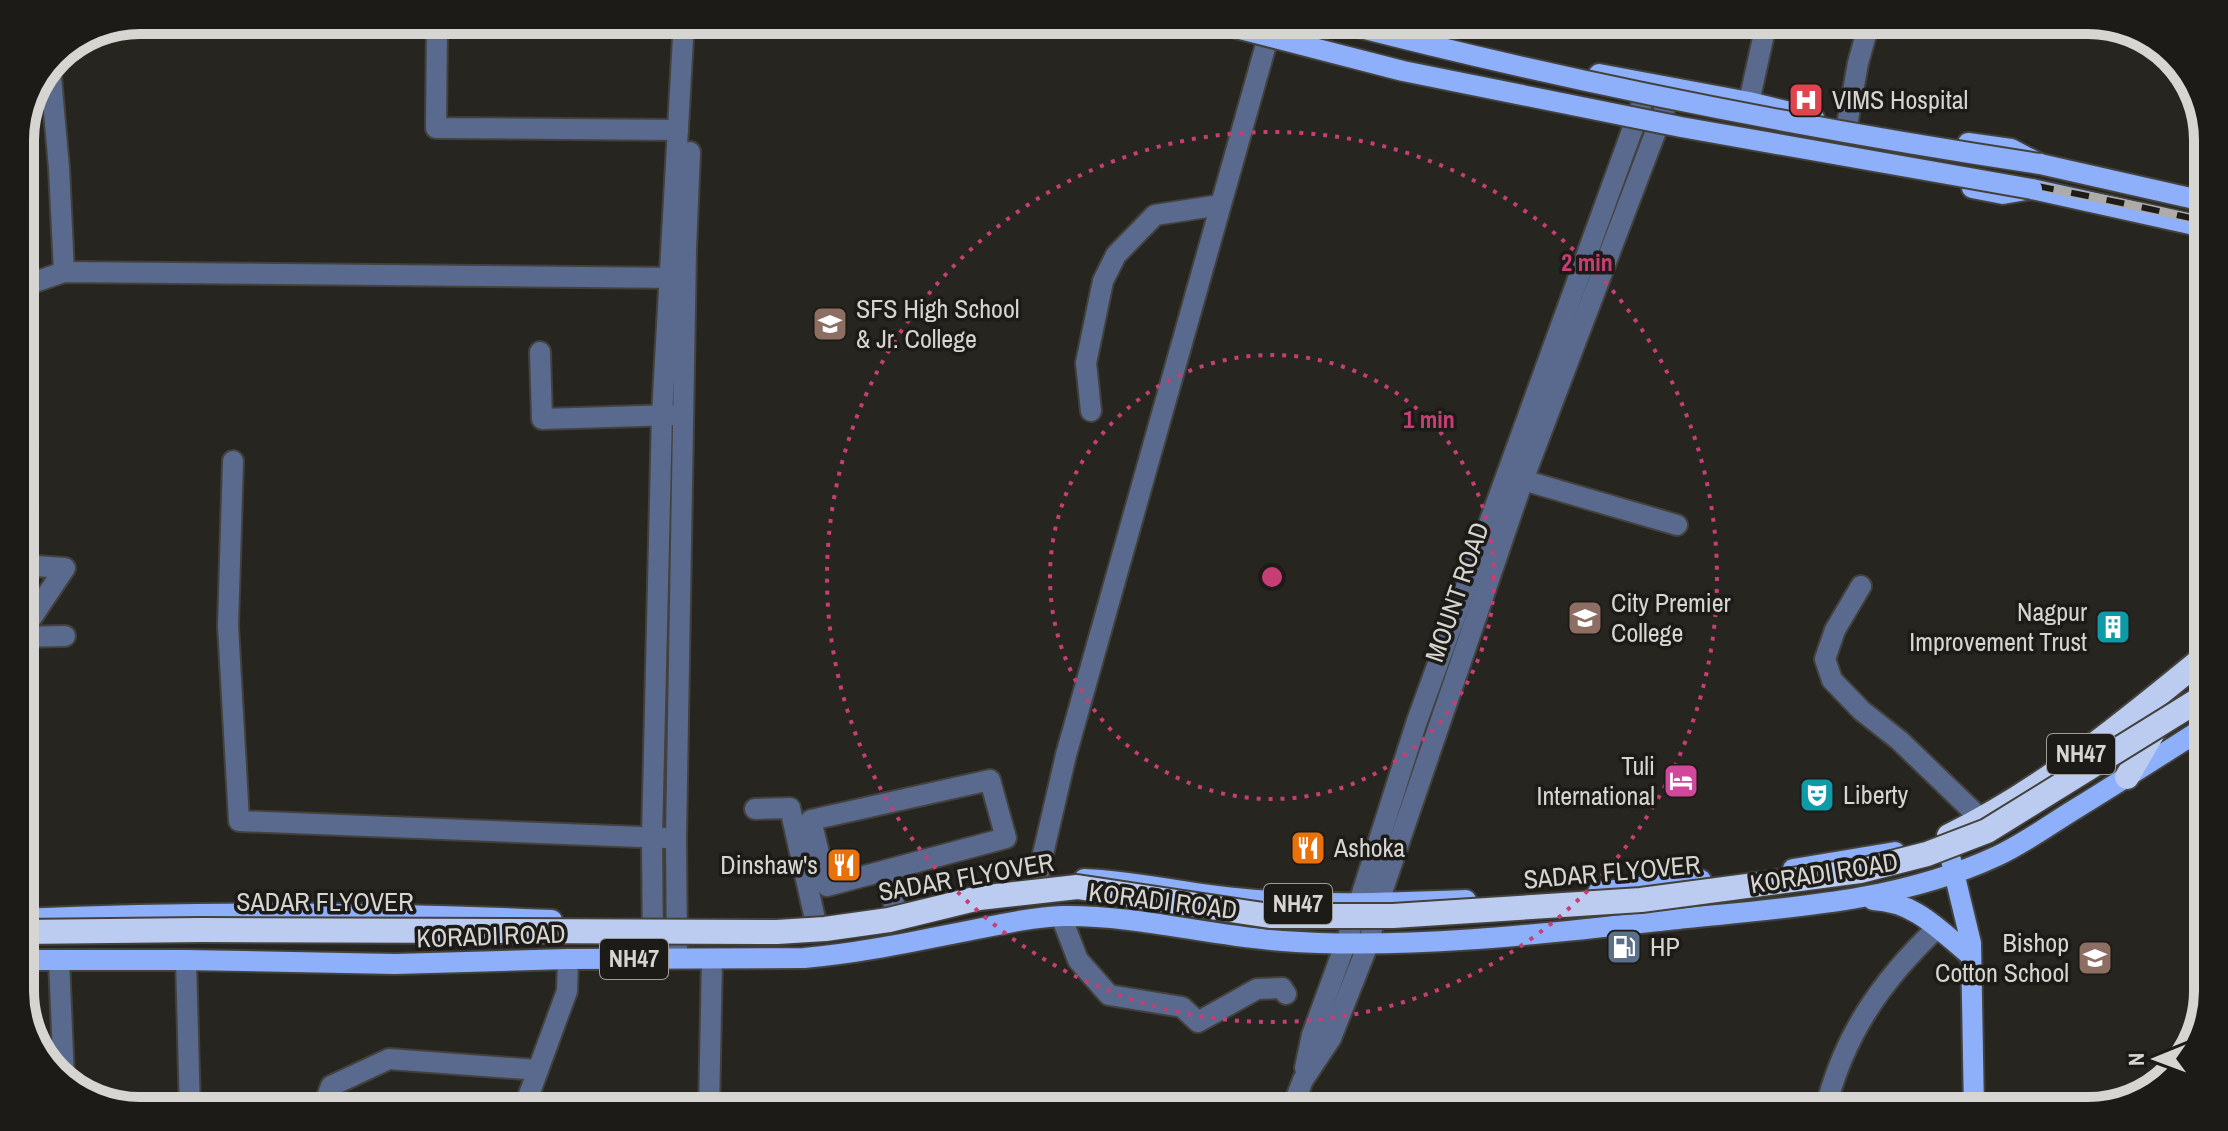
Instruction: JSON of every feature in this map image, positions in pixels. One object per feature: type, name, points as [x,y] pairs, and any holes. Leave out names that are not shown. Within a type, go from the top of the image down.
[{"type":"highway","name":"NH47","points":[[1943,839],[1982,820],[2064,768],[2194,665]]},
{"type":"highway","points":[[2127,777],[2163,715],[2194,694]]},
{"type":"highway","name":"SADAR FLYOVER","points":[[34,930],[777,932],[889,920],[979,898],[1077,887],[1270,916],[1393,916],[1641,900],[1860,871],[1927,854],[1987,831],[2194,703]]},
{"type":"highway","name":"SADAR FLYOVER","points":[[34,953],[136,941],[766,943],[831,939],[1023,905],[1080,900],[1278,928],[1332,930],[1637,911],[1817,892],[1876,881],[1938,864],[1990,843],[2194,719]]},
{"type":"main road","points":[[1241,34],[1416,82],[1634,125],[2003,194],[2032,189]]},
{"type":"main road","points":[[1260,34],[1419,74],[1681,127],[2032,189],[2194,225]]},
{"type":"main road","points":[[1389,34],[1566,76],[1900,143],[2040,164],[2194,199]]},
{"type":"main road","points":[[1408,34],[1749,102],[1847,125],[2011,149],[2040,164]]},
{"type":"main road","name":"KORADI ROAD","points":[[34,956],[59,960],[395,964],[841,955],[1061,916],[1106,917],[1280,941],[1345,943],[1561,931],[1851,899],[1906,889],[1998,855],[2194,734]]},
{"type":"main road","points":[[1943,839],[1955,872],[1971,943],[1976,1097]]},
{"type":"main road","name":"NH47","points":[[34,918],[111,915],[395,914],[568,921],[747,922],[815,919],[895,907],[983,887],[1067,878],[1115,880],[1233,898],[1300,904],[1368,904],[1585,893],[1712,879],[1898,852],[1943,839]]},
{"type":"main road","points":[[1851,899],[1894,901],[1926,917],[1971,956]]},
{"type":"street","points":[[437,34],[436,128],[678,130]]},
{"type":"street","points":[[677,958],[683,414],[678,279],[678,130],[683,34]]},
{"type":"street","points":[[653,958],[652,837],[662,415],[678,279],[695,34]]},
{"type":"street","points":[[1749,102],[1764,34]]},
{"type":"street","points":[[1847,125],[1866,34]]},
{"type":"street","points":[[1037,880],[1066,755],[1267,41]]},
{"type":"street","points":[[51,83],[64,272]]},
{"type":"street","points":[[1303,1080],[1312,1035],[1345,943],[1368,904],[1417,721],[1649,84]]},
{"type":"street","name":"MOUNT ROAD","points":[[1296,1097],[1303,1080],[1331,1038],[1369,942],[1368,904],[1523,480],[1672,89]]},
{"type":"street","points":[[1091,411],[1086,363],[1103,281],[1116,255],[1155,215],[1220,205]]},
{"type":"street","points":[[34,282],[64,272],[678,279]]},
{"type":"street","points":[[540,352],[542,419],[683,414]]},
{"type":"street","points":[[233,461],[228,626],[239,821],[676,838]]},
{"type":"street","points":[[1523,480],[1677,525]]},
{"type":"street","points":[[34,566],[65,568],[34,615]]},
{"type":"street","points":[[1861,586],[1835,630],[1825,659],[1832,680],[1982,820]]},
{"type":"street","points":[[34,636],[65,636]]},
{"type":"street","points":[[990,780],[1006,838],[885,871],[827,886],[811,820],[990,780]]},
{"type":"street","points":[[755,809],[790,808],[815,919]]},
{"type":"street","points":[[885,871],[895,907]]},
{"type":"street","points":[[1061,916],[1078,960],[1109,995],[1182,1007],[1198,1022],[1257,989],[1282,988],[1286,994]]},
{"type":"street","points":[[1828,1097],[1863,1013],[1906,956],[1937,928]]},
{"type":"street","points":[[528,1097],[567,991],[568,959]]},
{"type":"street","points":[[709,1097],[712,959]]},
{"type":"street","points":[[59,960],[63,1064]]},
{"type":"street","points":[[186,960],[190,1097]]},
{"type":"street","points":[[327,1097],[331,1086],[389,1059],[538,1070]]},
{"type":"railway","points":[[1281,34],[1534,94],[1973,174],[2194,219]]},
{"type":"place","name":"VIMS Hospital","points":[[1806,100]]},
{"type":"place","name":"SFS High School & Jr. College","points":[[830,324]]},
{"type":"place","name":"City Premier College","points":[[1585,618]]},
{"type":"place","name":"Nagpur Improvement Trust","points":[[2113,627]]},
{"type":"place","name":"Tuli International","points":[[1681,781]]},
{"type":"place","name":"Liberty","points":[[1817,795]]},
{"type":"place","name":"Ashoka","points":[[1308,848]]},
{"type":"place","name":"Dinshaw's","points":[[844,865]]},
{"type":"place","name":"HP","points":[[1624,947]]},
{"type":"place","name":"Bishop Cotton School","points":[[2095,958]]}]
